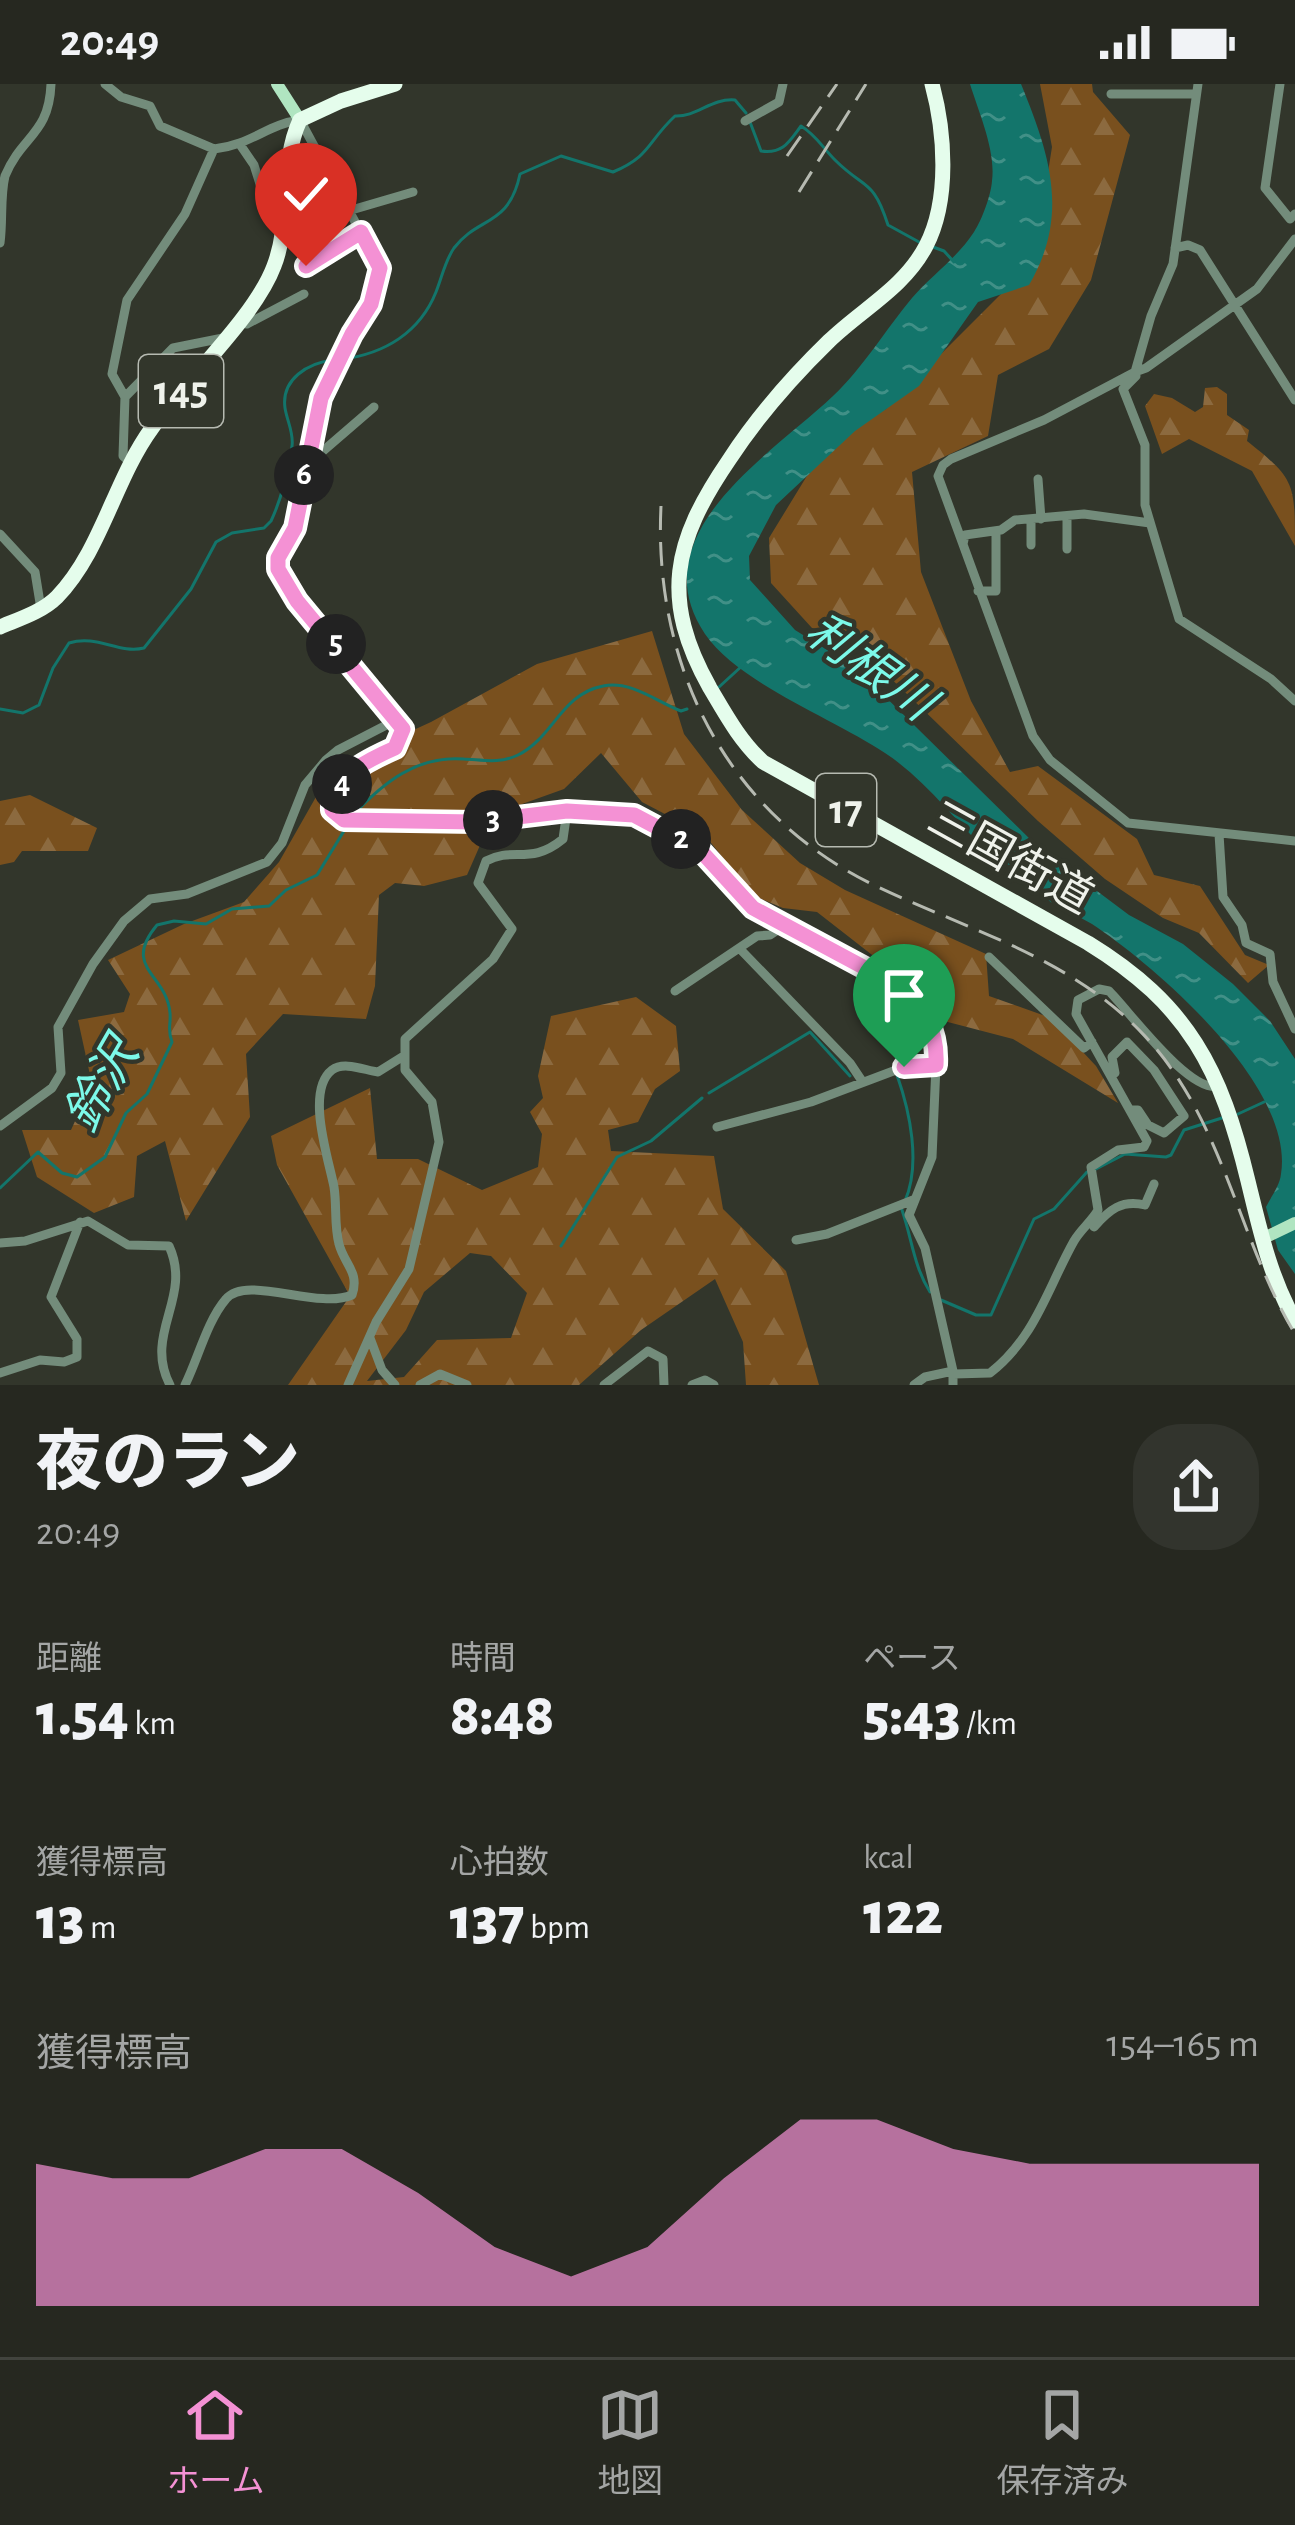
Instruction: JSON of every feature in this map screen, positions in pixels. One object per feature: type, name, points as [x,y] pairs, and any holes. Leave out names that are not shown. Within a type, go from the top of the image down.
[{"type":"highway","points":[[300,120],[395,84]]},
{"type":"highway","name":"三国街道","points":[[932,84],[941,179],[939,212],[926,247],[899,283],[831,339],[779,395],[706,494],[680,556],[678,601],[686,638],[727,717],[763,762],[1126,967],[1180,1020],[1220,1086],[1233,1120],[1274,1277],[1295,1321]]},
{"type":"highway","name":"145","points":[[0,627],[41,609],[60,593],[83,562],[150,430],[272,272],[281,247],[293,140],[300,120]]},
{"type":"main road","points":[[277,84],[300,120]]},
{"type":"main road","points":[[1265,1238],[1295,1223]]},
{"type":"street","points":[[0,243],[6,173],[48,116],[51,84]]},
{"type":"street","points":[[105,84],[121,97],[150,106],[160,126],[214,148],[241,146],[300,120],[380,268],[371,304],[321,398],[295,528],[278,558],[278,569],[297,601],[403,729],[395,748],[356,769],[332,798],[332,810],[344,820],[476,822],[567,811],[634,815],[700,850],[753,908],[907,995],[935,1031],[936,1065],[932,1157],[909,1215],[926,1248],[953,1377]]},
{"type":"street","points":[[749,119],[782,98],[783,84]]},
{"type":"street","points":[[1280,84],[1265,188],[1290,219],[1295,214]]},
{"type":"street","points":[[1111,94],[1197,89],[1168,283],[1151,316],[1136,376],[1124,389],[1145,445],[1145,505],[1150,523],[1183,625],[1271,679],[1295,701]]},
{"type":"street","points":[[241,146],[254,165],[266,203]]},
{"type":"street","points":[[131,463],[123,456],[125,397],[112,374],[127,300],[185,214],[214,148]]},
{"type":"street","points":[[348,211],[413,192]]},
{"type":"street","points":[[284,220],[339,194]]},
{"type":"street","points":[[306,266],[361,232]]},
{"type":"street","points":[[1295,239],[1273,272],[1234,306],[1146,368],[943,465],[939,485],[1033,736],[1050,760],[1128,824],[1295,841]]},
{"type":"street","points":[[1175,248],[1188,245],[1200,250],[1295,400]]},
{"type":"street","points":[[237,322],[248,324],[304,294]]},
{"type":"street","points":[[125,397],[173,348],[223,338]]},
{"type":"street","points":[[308,459],[374,407]]},
{"type":"street","points":[[1030,545],[1038,479]]},
{"type":"street","points":[[963,550],[965,535],[996,531],[1015,520],[1084,514],[1150,523]]},
{"type":"street","points":[[1066,518],[1067,549]]},
{"type":"street","points":[[978,591],[996,591],[996,531]]},
{"type":"street","points":[[0,534],[35,572],[41,609]]},
{"type":"street","points":[[0,1126],[52,1088],[61,1073],[58,1028],[93,964],[124,921],[150,899],[187,894],[267,862],[282,843],[305,785],[326,760],[398,719]]},
{"type":"street","points":[[348,1385],[369,1337],[409,1269],[439,1142],[432,1102],[405,1070],[405,1039],[493,959],[512,928],[478,883],[486,861],[500,854],[524,858],[544,853],[563,839],[567,811]]},
{"type":"street","points":[[1219,834],[1223,897],[1242,925],[1246,943],[1270,954],[1273,982],[1295,1029]]},
{"type":"street","points":[[675,992],[757,936],[782,927]]},
{"type":"street","points":[[740,950],[862,1081]]},
{"type":"street","points":[[989,957],[1084,1048],[1092,1042]]},
{"type":"street","points":[[914,1385],[925,1377],[990,1373],[999,1366],[1035,1320],[1098,1210],[1091,1171],[1118,1150],[1144,1148],[1147,1141],[1076,1014],[1078,1000],[1099,989],[1109,991],[1184,1074],[1202,1087],[1220,1086]]},
{"type":"street","points":[[1117,1084],[1112,1058],[1127,1042],[1154,1070],[1184,1116],[1164,1133],[1148,1125],[1138,1110],[1131,1110]]},
{"type":"street","points":[[185,1385],[231,1294],[246,1288],[338,1301],[352,1295],[356,1283],[340,1250],[335,1192],[320,1131],[322,1084],[330,1071],[342,1066],[378,1072],[402,1057]]},
{"type":"street","points":[[717,1126],[811,1102],[904,1067],[936,1065]]},
{"type":"street","points":[[1082,1232],[1091,1230],[1113,1206],[1144,1205],[1154,1184]]},
{"type":"street","points":[[796,1240],[827,1234],[913,1200]]},
{"type":"street","points":[[0,1373],[40,1360],[64,1362],[76,1357],[77,1340],[51,1297],[80,1222]]},
{"type":"street","points":[[0,1244],[25,1241],[80,1222],[100,1226],[128,1245],[163,1244],[171,1251],[178,1288],[160,1350],[170,1385]]},
{"type":"street","points":[[369,1337],[382,1370],[395,1385]]},
{"type":"street","points":[[604,1385],[642,1353],[652,1351],[665,1361],[664,1385]]},
{"type":"street","points":[[421,1385],[440,1374],[467,1385]]},
{"type":"street","points":[[692,1385],[705,1380],[714,1385]]},
{"type":"green space","points":[[1040,84],[1092,84],[1093,92],[1130,135],[1091,280],[1049,349],[998,375],[988,436],[912,472],[921,572],[971,701],[1010,772],[1038,766],[1137,839],[1154,875],[1200,886],[1245,955],[1269,965],[1248,983],[1199,933],[1163,918],[1105,879],[1038,821],[843,632],[812,628],[771,583],[769,538],[835,430],[886,409],[1034,261],[1052,147]]},
{"type":"green space","points":[[1217,387],[1227,394],[1227,415],[1249,430],[1247,441],[1289,484],[1295,546],[1252,471],[1189,439],[1162,454],[1145,406],[1154,394],[1195,412],[1203,407],[1205,388]]},
{"type":"green space","points":[[652,631],[684,734],[742,810],[800,863],[845,890],[986,954],[989,996],[1051,1018],[1096,1066],[1118,1103],[1013,1039],[944,1021],[885,965],[817,912],[783,908],[752,895],[705,835],[642,802],[601,753],[564,789],[511,808],[488,827],[467,875],[424,886],[395,883],[379,895],[375,986],[366,1019],[283,1014],[246,1054],[250,1117],[186,1221],[165,1141],[137,1156],[134,1197],[94,1213],[37,1177],[22,1130],[71,1130],[92,1084],[78,1020],[124,1012],[130,994],[108,960],[244,902],[279,862],[333,767],[431,722],[537,664]]},
{"type":"green space","points":[[30,795],[97,828],[88,851],[22,851],[14,862],[0,865],[0,801]]},
{"type":"green space","points":[[636,997],[676,1026],[680,1071],[655,1089],[638,1122],[608,1130],[611,1151],[714,1156],[723,1209],[786,1271],[819,1385],[746,1385],[743,1342],[715,1279],[641,1330],[579,1385],[288,1385],[350,1296],[277,1165],[271,1136],[370,1088],[377,1159],[418,1159],[482,1190],[538,1167],[542,1134],[530,1112],[543,1098],[538,1076],[551,1016]],"holes":[[[470,1253],[491,1256],[527,1293],[511,1338],[437,1340],[404,1377],[367,1381],[406,1330],[424,1292]]]},
{"type":"water","points":[[970,84],[1021,84],[1051,185],[1049,234],[1042,259],[1029,285],[978,302],[919,386],[855,431],[776,505],[749,556],[750,580],[795,630],[856,668],[1037,846],[1129,915],[1183,944],[1270,1021],[1295,1059],[1295,1274],[1278,1250],[1266,1207],[1280,1178],[1280,1140],[1267,1104],[1216,1032],[1151,969],[1092,924],[1052,903],[1028,876],[989,853],[900,764],[763,684],[720,652],[705,634],[689,597],[688,563],[700,530],[721,499],[844,385],[912,298],[977,227],[993,169]]},
{"type":"waterway","points":[[342,359],[386,346],[421,319],[454,248],[501,212],[520,174],[561,156],[613,172],[642,154],[675,116],[726,100],[735,100],[746,113]]},
{"type":"waterway","points":[[750,122],[761,151],[780,149],[801,126],[873,192],[888,225],[919,242]]},
{"type":"waterway","points":[[933,247],[954,262]]},
{"type":"waterway","points":[[0,709],[23,713],[39,705],[69,643],[144,648],[191,589],[216,542],[232,533],[264,528],[271,521],[292,446],[285,408],[287,389],[298,374],[333,360]]},
{"type":"waterway","name":"鈴沢","points":[[719,687],[743,665]]},
{"type":"waterway","name":"鈴沢","points":[[353,815],[389,782],[416,767],[447,759],[498,760],[518,755],[577,698],[603,686],[624,686],[681,711],[687,709]]},
{"type":"waterway","name":"鈴沢","points":[[0,1188],[38,1152],[62,1173],[77,1177],[105,1157],[126,1113],[147,1094],[172,1042],[167,1000],[143,951],[157,925],[174,921],[206,924],[232,909],[269,906],[286,890],[317,875],[347,826]]},
{"type":"waterway","points":[[709,1093],[810,1032],[850,1076]]},
{"type":"waterway","points":[[897,1075],[912,1138],[912,1171],[905,1201]]},
{"type":"waterway","points":[[561,1246],[617,1157],[651,1141],[702,1098]]},
{"type":"waterway","points":[[1238,1114],[1264,1102]]},
{"type":"waterway","points":[[1096,1169],[1125,1154],[1171,1155],[1184,1130],[1225,1117]]},
{"type":"waterway","points":[[941,1300],[976,1315],[991,1315],[1034,1219],[1054,1209],[1087,1172]]},
{"type":"waterway","points":[[902,1210],[930,1292]]},
{"type":"railway","points":[[787,156],[837,84]]},
{"type":"railway","points":[[799,192],[866,84]]},
{"type":"railway","points":[[661,506],[670,623],[686,678],[740,777],[778,819],[824,856],[876,886],[1051,965],[1115,1008],[1144,1035],[1171,1068],[1212,1141],[1258,1258],[1295,1334]]},
{"type":"route","points":[[306,266],[361,232],[380,268],[371,304],[321,398],[295,528],[278,558],[278,569],[297,601],[403,729],[395,748],[373,757],[343,782],[332,798],[332,810],[344,820],[476,822],[567,811],[634,815],[653,823],[700,850],[753,908],[907,995],[935,1031],[937,1043],[936,1065],[904,1067]]},
{"type":"water label","name":"利根川","points":[[869,668]]}]
